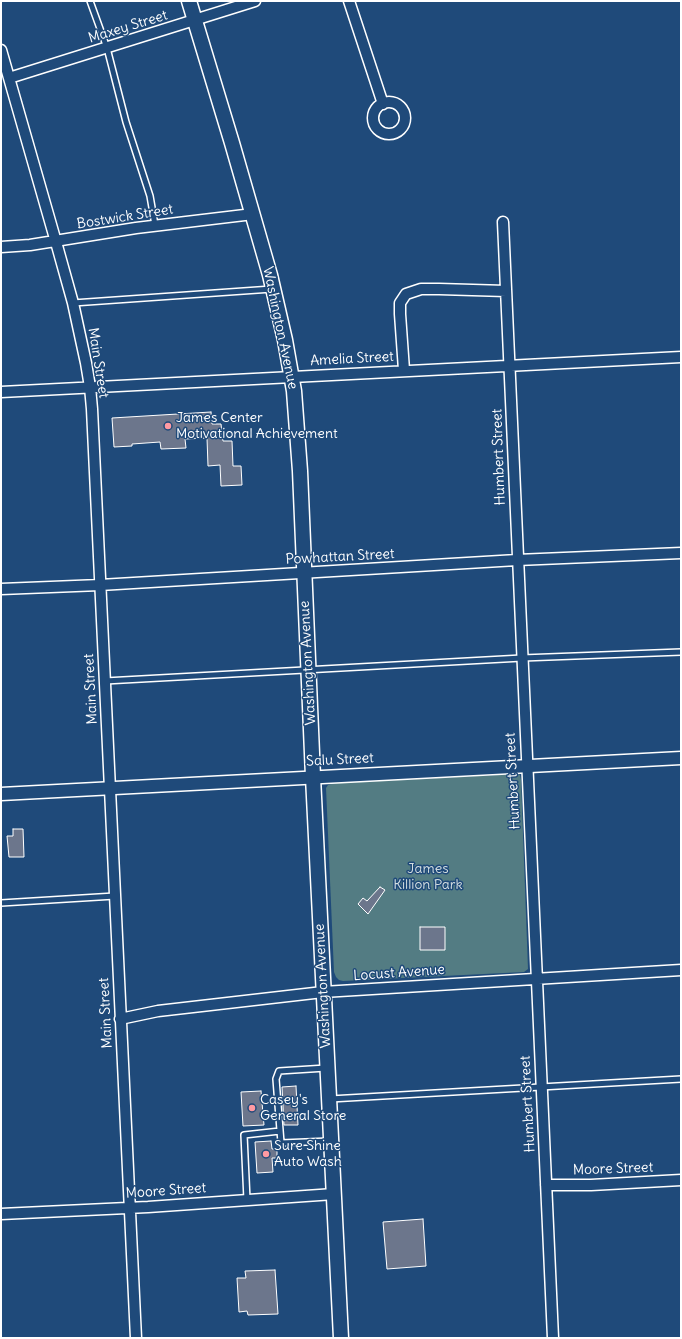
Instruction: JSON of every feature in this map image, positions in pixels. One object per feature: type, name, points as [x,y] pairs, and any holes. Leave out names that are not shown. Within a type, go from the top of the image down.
[{"type":"main road","name":"Washington Avenue","points":[[189,1],[253,214],[273,289],[292,376],[298,436],[323,992],[341,1338]]},
{"type":"street","name":"Maxey Street","points":[[10,78],[255,1]]},
{"type":"street","points":[[349,1],[383,104]]},
{"type":"street","name":"Main Street","points":[[1,50],[73,303],[84,350],[90,388],[136,1338]]},
{"type":"street","name":"Bostwick Street","points":[[1,247],[56,242],[155,225],[253,214]]},
{"type":"street","name":"Humbert Street","points":[[503,222],[553,1338]]},
{"type":"street","points":[[404,370],[400,303],[406,294],[422,289],[439,288],[506,291]]},
{"type":"street","name":"Amelia Street","points":[[1,392],[404,370],[681,357]]},
{"type":"street","name":"Powhattan Street","points":[[1,589],[100,585],[517,560],[681,553]]},
{"type":"street","name":"Salu Street","points":[[1,794],[681,758]]},
{"type":"street","name":"Locust Avenue","points":[[120,1019],[158,1011],[323,992],[681,970]]},
{"type":"street","name":"Moore Street","points":[[546,1185],[591,1185],[681,1180]]},
{"type":"street","name":"Moore Street","points":[[1,1214],[130,1208],[334,1194]]},
{"type":"lane","points":[[90,1],[107,48],[126,122],[150,196],[155,225]]},
{"type":"lane","points":[[73,303],[273,289]]},
{"type":"lane","points":[[105,681],[522,658],[681,652]]},
{"type":"lane","points":[[1,903],[114,896]]},
{"type":"lane","points":[[327,1068],[279,1071],[276,1079],[281,1143],[331,1141]]},
{"type":"lane","points":[[329,1099],[681,1080]]},
{"type":"lane","points":[[247,1200],[244,1135],[280,1131]]},
{"type":"green space","name":"James Killion Park","points":[[520,775],[521,780],[528,969],[524,972],[339,980],[334,972],[326,788],[328,785],[335,783]]},
{"type":"building","points":[[211,412],[212,424],[221,424],[223,441],[232,441],[233,466],[241,466],[242,485],[221,486],[220,465],[208,466],[207,438],[185,439],[186,448],[161,449],[160,442],[114,447],[112,418]]},
{"type":"building","points":[[13,829],[23,829],[24,857],[9,857],[7,836],[13,836]]},
{"type":"building","points":[[380,887],[385,890],[368,914],[358,904],[363,898],[367,901]]},
{"type":"building","points":[[420,927],[445,927],[445,950],[420,950]]},
{"type":"building","name":"Casey's General Store","points":[[296,1086],[298,1125],[284,1125],[282,1087]]},
{"type":"building","name":"Casey's General Store","points":[[261,1091],[264,1125],[243,1126],[241,1092]]},
{"type":"building","name":"Sure Shine Auto Wash","points":[[271,1141],[272,1149],[277,1149],[277,1158],[272,1158],[273,1172],[257,1173],[255,1142]]},
{"type":"building","points":[[423,1219],[426,1266],[387,1269],[383,1222]]},
{"type":"building","points":[[275,1270],[278,1314],[248,1315],[247,1311],[239,1312],[237,1278],[246,1278],[245,1271]]},
{"type":"place","name":"James Center Motivational Achievement","points":[[168,426]]},
{"type":"place","name":"Casey's General Store","points":[[252,1108]]},
{"type":"place","name":"Sure Shine Auto Wash","points":[[266,1154]]}]
